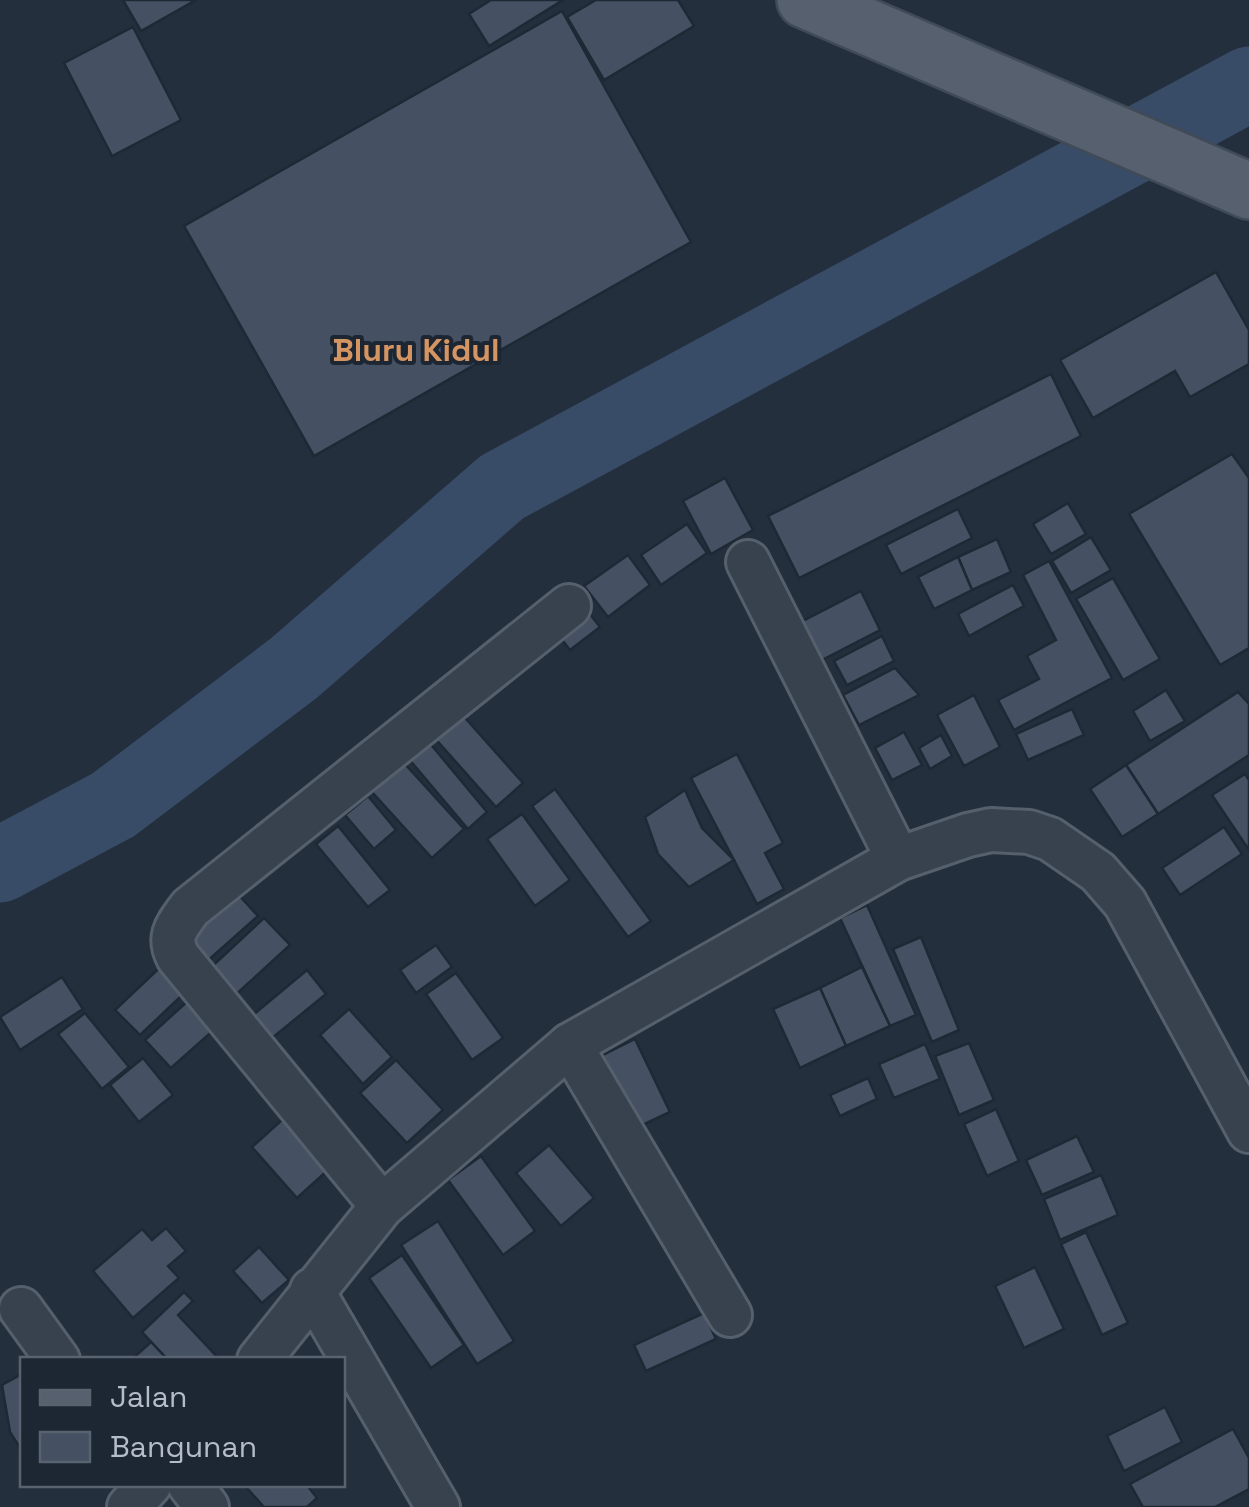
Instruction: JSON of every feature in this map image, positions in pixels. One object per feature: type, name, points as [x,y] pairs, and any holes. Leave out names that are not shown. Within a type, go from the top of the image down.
[{"type":"main road","points":[[805,0],[1249,192]]},
{"type":"street","points":[[748,562],[898,859]]},
{"type":"street","points":[[382,1206],[178,957],[172,946],[172,932],[190,908],[569,606]]},
{"type":"street","points":[[261,1357],[382,1206],[570,1045],[898,859],[968,835],[1012,830],[1050,839],[1098,872],[1124,903],[1249,1131]]},
{"type":"street","points":[[570,1045],[730,1315]]},
{"type":"street","points":[[312,1290],[438,1507]]},
{"type":"street","points":[[21,1309],[56,1357]]},
{"type":"street","points":[[129,1507],[147,1487]]},
{"type":"building","points":[[123,0],[196,0],[141,31]]},
{"type":"building","points":[[491,0],[563,0],[489,46],[469,14]]},
{"type":"building","points":[[596,0],[678,0],[694,26],[604,80],[567,17]]},
{"type":"building","points":[[562,11],[691,242],[314,456],[184,226]]},
{"type":"building","points":[[133,27],[181,120],[112,156],[64,63]]},
{"type":"building","points":[[1216,272],[1249,330],[1249,364],[1190,397],[1175,371],[1093,418],[1060,360]]},
{"type":"building","points":[[1051,374],[1081,436],[799,578],[768,516]]},
{"type":"building","points":[[1232,454],[1249,478],[1249,648],[1220,665],[1129,514]]},
{"type":"building","points":[[725,478],[753,530],[711,554],[683,501]]},
{"type":"building","points":[[1068,503],[1086,534],[1051,554],[1033,524]]},
{"type":"building","points":[[958,509],[972,538],[901,574],[886,545]]},
{"type":"building","points":[[687,524],[707,553],[661,585],[641,555]]},
{"type":"building","points":[[1091,537],[1111,570],[1071,593],[1052,561]]},
{"type":"building","points":[[997,539],[1011,572],[972,590],[958,557]]},
{"type":"building","points":[[628,555],[650,585],[608,617],[584,586]]},
{"type":"building","points":[[958,557],[972,590],[934,609],[918,577]]},
{"type":"building","points":[[1049,561],[1112,678],[1014,730],[998,700],[1039,679],[1027,656],[1056,640],[1023,575]]},
{"type":"building","points":[[1113,578],[1160,659],[1123,680],[1076,599]]},
{"type":"building","points":[[1013,585],[1024,606],[969,636],[958,614]]},
{"type":"building","points":[[861,591],[880,630],[820,661],[801,622]]},
{"type":"building","points":[[579,600],[600,627],[570,650],[549,623]]},
{"type":"building","points":[[882,636],[894,661],[847,685],[834,661]]},
{"type":"building","points":[[895,668],[919,695],[859,725],[843,695]]},
{"type":"building","points":[[1166,690],[1185,721],[1150,741],[1133,711]]},
{"type":"building","points":[[1238,692],[1249,704],[1249,755],[1158,814],[1126,765]]},
{"type":"building","points":[[974,695],[1000,747],[964,766],[937,715]]},
{"type":"building","points":[[1072,709],[1084,735],[1028,760],[1016,734]]},
{"type":"building","points":[[459,711],[523,783],[496,807],[432,735]]},
{"type":"building","points":[[904,732],[922,765],[892,780],[875,748]]},
{"type":"building","points":[[941,735],[952,756],[930,769],[919,748]]},
{"type":"building","points":[[428,741],[487,812],[468,829],[408,758]]},
{"type":"building","points":[[737,754],[783,843],[765,853],[784,889],[757,904],[691,778]]},
{"type":"building","points":[[404,763],[464,829],[432,858],[372,792]]},
{"type":"building","points":[[1126,765],[1158,814],[1122,837],[1090,789]]},
{"type":"building","points":[[1245,774],[1249,780],[1249,850],[1212,795]]},
{"type":"building","points":[[555,789],[651,921],[628,937],[532,806]]},
{"type":"building","points":[[685,790],[702,828],[734,860],[689,887],[658,854],[645,817]]},
{"type":"building","points":[[368,796],[396,830],[374,849],[345,815]]},
{"type":"building","points":[[522,814],[570,880],[535,906],[487,839]]},
{"type":"building","points":[[338,826],[390,890],[368,907],[316,844]]},
{"type":"building","points":[[1224,827],[1242,854],[1180,895],[1162,868]]},
{"type":"building","points":[[236,892],[258,916],[204,964],[182,940]]},
{"type":"building","points":[[867,905],[916,1015],[890,1026],[840,918]]},
{"type":"building","points":[[264,918],[290,945],[231,999],[206,972]]},
{"type":"building","points":[[921,937],[959,1030],[932,1042],[893,949]]},
{"type":"building","points":[[436,945],[452,967],[416,993],[400,970]]},
{"type":"building","points":[[171,957],[196,982],[140,1035],[115,1010]]},
{"type":"building","points":[[862,967],[890,1026],[846,1046],[820,988]]},
{"type":"building","points":[[307,970],[326,994],[266,1043],[247,1020]]},
{"type":"building","points":[[456,973],[503,1038],[472,1060],[426,994]]},
{"type":"building","points":[[62,977],[83,1009],[20,1050],[0,1017]]},
{"type":"building","points":[[820,988],[846,1046],[800,1068],[773,1009]]},
{"type":"building","points":[[190,999],[216,1028],[171,1068],[145,1040]]},
{"type":"building","points":[[349,1009],[392,1057],[363,1084],[320,1035]]},
{"type":"building","points":[[85,1013],[129,1067],[102,1089],[58,1034]]},
{"type":"building","points":[[635,1039],[670,1112],[634,1129],[599,1057]]},
{"type":"building","points":[[969,1043],[994,1100],[959,1115],[935,1056]]},
{"type":"building","points":[[925,1044],[940,1079],[894,1098],[879,1064]]},
{"type":"building","points":[[143,1058],[173,1095],[139,1122],[110,1085]]},
{"type":"building","points":[[396,1060],[443,1110],[407,1143],[360,1093]]},
{"type":"building","points":[[868,1078],[877,1099],[840,1116],[830,1095]]},
{"type":"building","points":[[996,1109],[1019,1161],[987,1176],[964,1124]]},
{"type":"building","points":[[283,1119],[328,1170],[297,1198],[252,1147]]},
{"type":"building","points":[[1077,1136],[1094,1172],[1042,1195],[1026,1160]]},
{"type":"building","points":[[549,1145],[594,1198],[561,1226],[516,1173]]},
{"type":"building","points":[[481,1156],[535,1231],[503,1255],[448,1180]]},
{"type":"building","points":[[1101,1175],[1118,1215],[1060,1240],[1044,1199]]},
{"type":"building","points":[[438,1221],[514,1341],[477,1364],[401,1245]]},
{"type":"building","points":[[166,1228],[186,1251],[168,1266],[179,1278],[133,1318],[93,1271],[142,1229],[152,1240]]},
{"type":"building","points":[[1086,1232],[1128,1323],[1102,1335],[1061,1244]]},
{"type":"building","points":[[259,1247],[289,1280],[262,1303],[233,1271]]},
{"type":"building","points":[[402,1255],[464,1345],[431,1368],[369,1278]]},
{"type":"building","points":[[1035,1267],[1064,1329],[1024,1348],[995,1286]]},
{"type":"building","points":[[184,1292],[193,1301],[178,1315],[217,1357],[165,1357],[142,1332]]},
{"type":"building","points":[[704,1313],[716,1339],[646,1371],[634,1345]]},
{"type":"building","points":[[151,1342],[165,1357],[134,1357]]},
{"type":"building","points":[[20,1375],[20,1448],[10,1432],[2,1385]]},
{"type":"building","points":[[1165,1407],[1182,1442],[1124,1471],[1107,1436]]},
{"type":"building","points":[[1233,1429],[1249,1458],[1249,1489],[1215,1507],[1143,1507],[1130,1484]]},
{"type":"building","points":[[246,1487],[308,1487],[317,1498],[307,1507],[264,1507]]},
{"type":"waterway","points":[[0,865],[113,805],[294,668],[502,487],[1249,84]]},
{"type":"district","name":"Bluru Kidul","points":[[416,350]]}]
